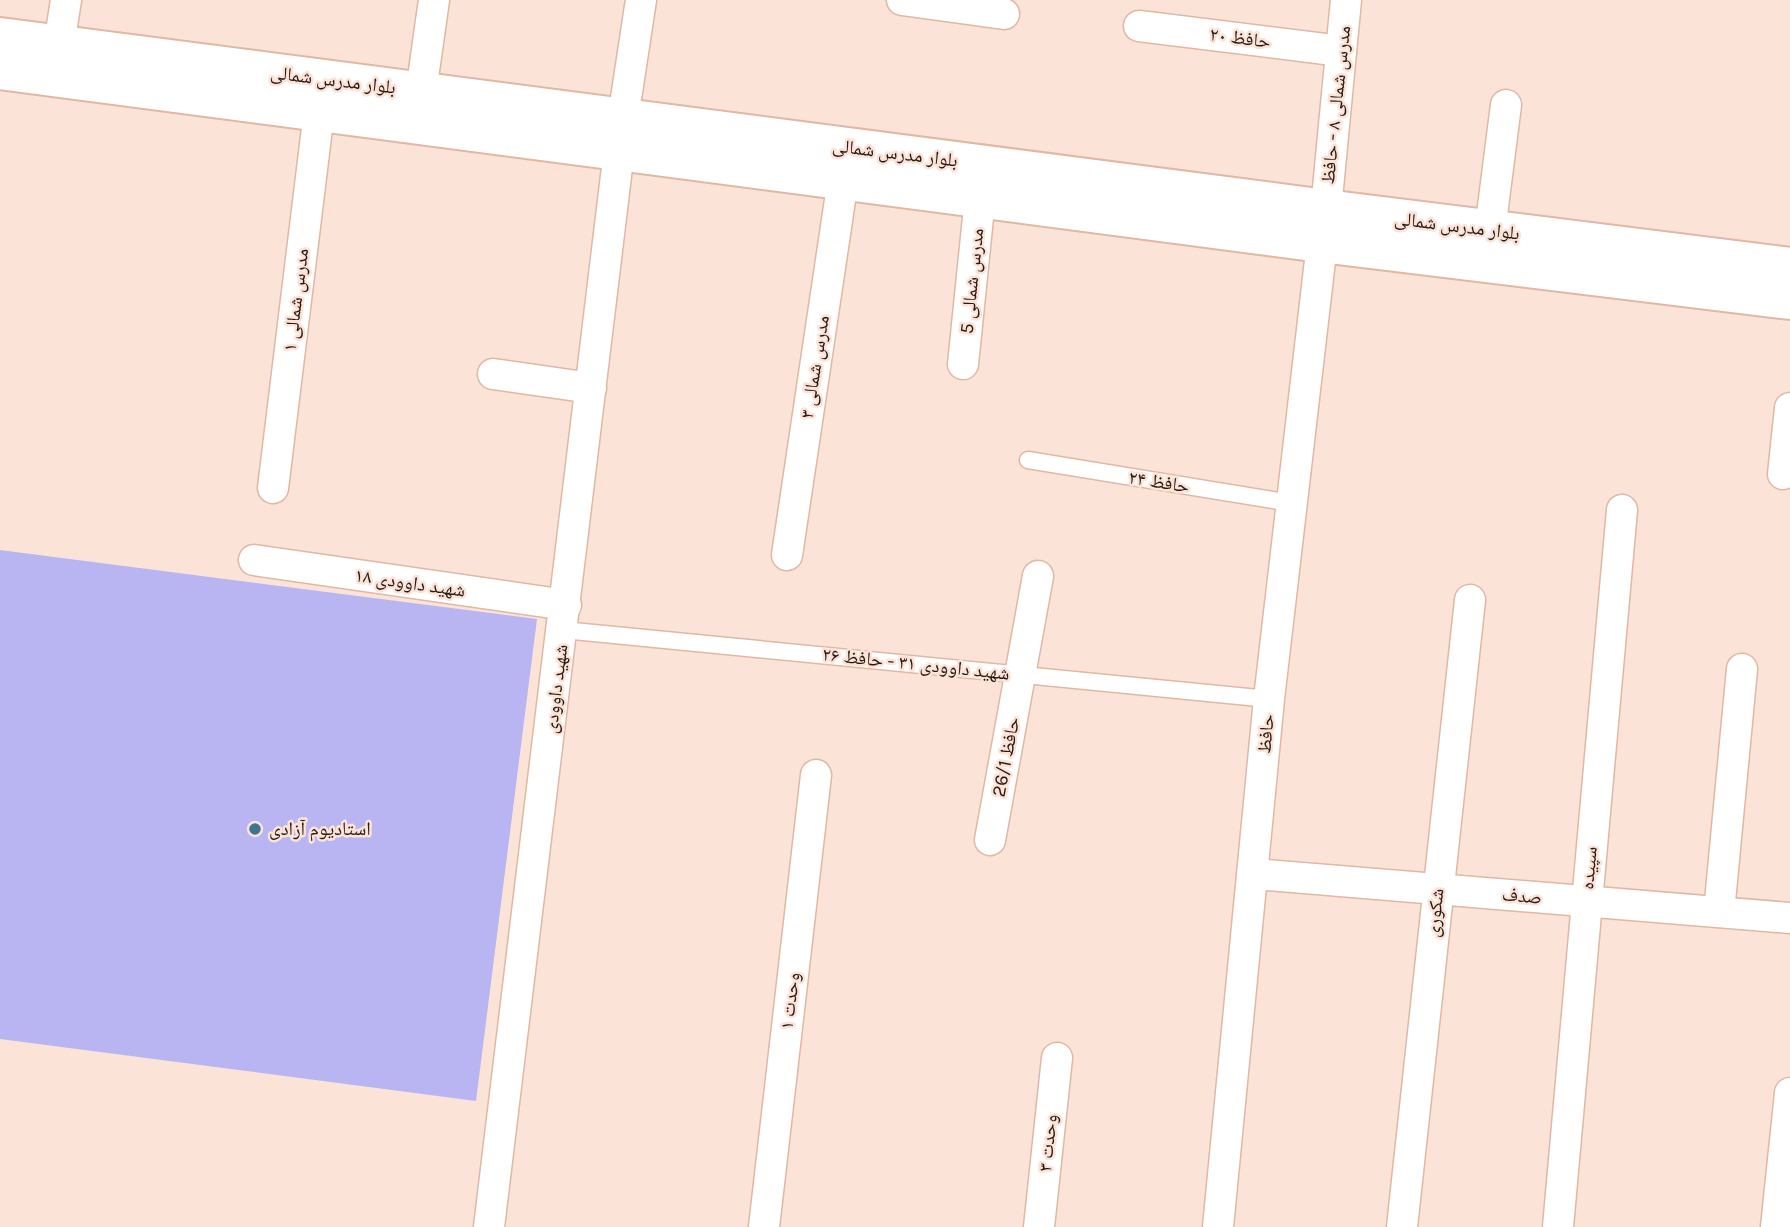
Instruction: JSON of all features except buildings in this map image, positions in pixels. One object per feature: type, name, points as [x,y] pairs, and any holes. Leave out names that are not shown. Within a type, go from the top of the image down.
[{"type":"main road","name":"بلوار مدرس شمالی","points":[[0,37],[421,92],[844,180],[981,198],[1324,226],[1490,230],[1790,267]]},
{"type":"main road","name":"بلوار مدرس شمالی","points":[[0,70],[319,112],[621,135],[1324,226],[1790,300]]},
{"type":"street","points":[[60,45],[66,0]]},
{"type":"street","points":[[421,92],[434,0]]},
{"type":"street","name":"شهید داوودی","points":[[489,1227],[621,135],[641,0]]},
{"type":"street","points":[[902,0],[1004,14]]},
{"type":"street","name":"مدرس شمالی ۸ - حافظ","points":[[1324,226],[1346,0]]},
{"type":"street","name":"حافظ ۲۰","points":[[1139,26],[1341,51]]},
{"type":"street","points":[[1490,230],[1506,105]]},
{"type":"street","name":"مدرس شمالی ۱","points":[[273,488],[319,112]]},
{"type":"street","name":"مدرس شمالی ۳","points":[[787,555],[844,180]]},
{"type":"street","name":"مدرس شمالی 5","points":[[963,364],[981,198]]},
{"type":"street","name":"حافظ","points":[[1218,1227],[1269,699],[1324,226]]},
{"type":"street","points":[[493,374],[591,388]]},
{"type":"street","points":[[1783,474],[1790,408]]},
{"type":"street","name":"سپیده","points":[[1558,1227],[1622,510]]},
{"type":"street","name":"شهید داوودی ۱۸","points":[[254,560],[564,618]]},
{"type":"street","name":"حافظ 26/1","points":[[990,840],[1038,576]]},
{"type":"street","name":"شکوری","points":[[1402,1227],[1470,600]]},
{"type":"street","points":[[1719,912],[1742,669]]},
{"type":"street","name":"وحدت ۱","points":[[764,1227],[816,775]]},
{"type":"street","name":"صدف","points":[[1254,874],[1790,918]]},
{"type":"street","name":"وحدت ۳","points":[[1039,1227],[1057,1058]]},
{"type":"street","points":[[1776,1227],[1790,1093]]},
{"type":"lane","name":"حافظ ۲۴","points":[[1028,460],[1291,503]]},
{"type":"lane","name":"شهید داوودی ۳۱ - حافظ ۲۶","points":[[564,618],[1021,675],[1269,699]]},
{"type":"shaded area","name":"استادیوم آزادی","points":[[0,550],[537,619],[476,1101],[0,1039]]},
{"type":"place","name":"استادیوم آزادی","points":[[255,829]]}]
